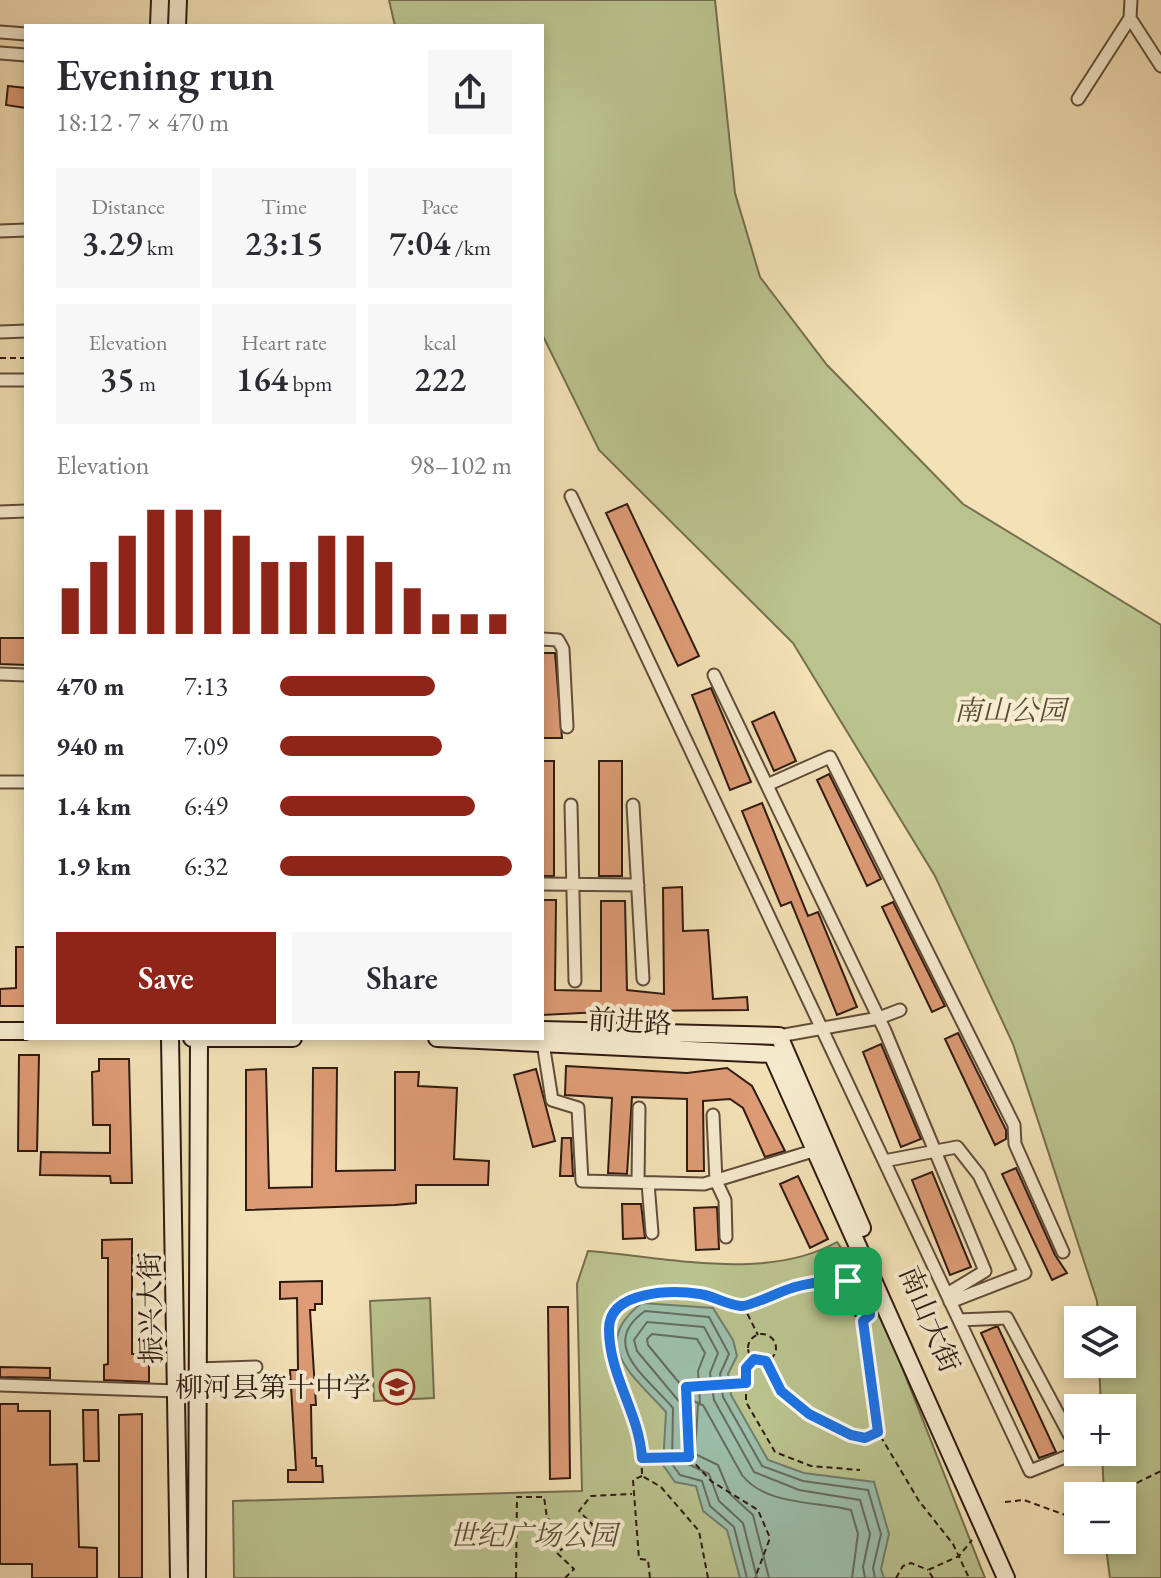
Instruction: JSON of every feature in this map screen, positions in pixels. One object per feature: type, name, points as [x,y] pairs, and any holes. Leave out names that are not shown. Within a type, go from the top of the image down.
[{"type":"street","points":[[159,24],[160,0]]},
{"type":"street","points":[[177,24],[178,0]]},
{"type":"street","points":[[1078,99],[1130,18],[1131,0]]},
{"type":"street","points":[[1130,18],[1161,66]]},
{"type":"street","points":[[0,32],[24,34]]},
{"type":"street","points":[[0,53],[24,55]]},
{"type":"street","points":[[0,231],[24,230]]},
{"type":"street","points":[[0,332],[24,331]]},
{"type":"street","points":[[0,380],[24,380]]},
{"type":"street","points":[[571,496],[1030,1471],[1064,1457]]},
{"type":"street","points":[[0,512],[24,511]]},
{"type":"street","points":[[544,639],[558,640],[563,649],[567,727]]},
{"type":"street","points":[[0,674],[24,675]]},
{"type":"street","points":[[714,675],[879,1018],[985,1271],[948,1298]]},
{"type":"street","points":[[767,785],[830,757],[1014,1125],[1015,1144],[1063,1252]]},
{"type":"street","points":[[0,782],[24,782]]},
{"type":"street","points":[[571,805],[575,981]]},
{"type":"street","points":[[633,805],[643,979]]},
{"type":"street","points":[[544,884],[638,885]]},
{"type":"street","points":[[779,1036],[879,1018],[900,1010]]},
{"type":"street","points":[[0,1021],[24,1021]]},
{"type":"street","points":[[0,1031],[24,1031]]},
{"type":"street","name":"前进路","points":[[544,1036],[779,1036]]},
{"type":"street","name":"前进路","points":[[544,1036],[772,1054]]},
{"type":"street","name":"南山大街","points":[[779,1036],[1013,1578]]},
{"type":"street","name":"振兴大街","points":[[170,1040],[179,1578]]},
{"type":"street","name":"振兴大街","points":[[197,1578],[199,1040]]},
{"type":"street","points":[[543,1040],[552,1100],[578,1108],[582,1181],[704,1184],[813,1151]]},
{"type":"street","name":"南山大街","points":[[772,1054],[813,1151],[867,1260],[1006,1578]]},
{"type":"street","points":[[639,1108],[643,1182],[652,1233]]},
{"type":"street","points":[[713,1115],[716,1181],[725,1200],[726,1237]]},
{"type":"street","points":[[884,1161],[957,1147],[979,1175],[1025,1273],[948,1298]]},
{"type":"street","points":[[959,1320],[1007,1318],[1064,1425]]},
{"type":"street","points":[[197,1369],[256,1367]]},
{"type":"street","points":[[0,1385],[178,1391]]},
{"type":"path","points":[[0,358],[24,358]]},
{"type":"path","points":[[863,1321],[870,1315],[871,1303],[861,1288],[836,1275],[826,1289],[832,1300],[863,1321],[878,1432],[919,1501],[959,1556],[969,1578]]},
{"type":"path","points":[[642,1476],[642,1458],[610,1355],[608,1324],[621,1304],[647,1295],[701,1294],[744,1307],[803,1284],[830,1281]]},
{"type":"path","points":[[744,1307],[758,1335]]},
{"type":"path","points":[[754,1359],[749,1344],[758,1335],[767,1335],[774,1341],[775,1350],[766,1361]]},
{"type":"path","points":[[754,1359],[766,1361]]},
{"type":"path","points":[[754,1359],[746,1368],[746,1402],[775,1452],[811,1466],[860,1470]]},
{"type":"path","points":[[766,1361],[781,1391],[809,1414],[851,1435],[865,1438],[878,1432]]},
{"type":"path","points":[[746,1383],[686,1387],[687,1420],[689,1457],[704,1474],[758,1510],[770,1538],[755,1578]]},
{"type":"path","points":[[642,1458],[689,1457]]},
{"type":"path","points":[[1136,1483],[1161,1471]]},
{"type":"path","points":[[642,1476],[633,1480],[632,1494],[639,1559],[648,1560],[650,1578]]},
{"type":"path","points":[[642,1476],[661,1487],[699,1531],[708,1578]]},
{"type":"path","points":[[565,1578],[574,1569],[557,1553],[593,1525],[579,1511],[591,1496],[632,1494]]},
{"type":"path","points":[[516,1578],[517,1497],[544,1497],[547,1518],[574,1540]]},
{"type":"path","points":[[1005,1502],[1024,1500],[1064,1515]]},
{"type":"path","points":[[928,1570],[959,1556],[976,1535]]},
{"type":"path","points":[[896,1578],[903,1566],[911,1563],[928,1570],[933,1578]]},
{"type":"green space","name":"南山公园","points":[[389,0],[715,0],[735,193],[760,277],[827,365],[963,504],[1161,625],[1161,1578],[1110,1578],[1107,1554],[1136,1554],[1136,1482],[1103,1482],[1103,1466],[1136,1466],[1136,1394],[1100,1394],[1100,1378],[1136,1378],[1136,1306],[1097,1306],[1013,1044],[935,876],[793,643],[599,450],[544,338],[544,24],[395,24]]},
{"type":"green space","name":"世纪广场公园","points":[[837,1242],[874,1296],[985,1578],[234,1578],[233,1501],[582,1491],[577,1284],[588,1251],[715,1264],[748,1264],[809,1254]]},
{"type":"green space","points":[[430,1298],[434,1398],[374,1401],[370,1301]]},
{"type":"water","points":[[642,1303],[713,1308],[733,1340],[737,1356],[728,1374],[731,1395],[768,1460],[804,1473],[874,1482],[889,1534],[881,1569],[884,1578],[740,1578],[727,1530],[703,1511],[696,1486],[675,1482],[663,1465],[666,1412],[621,1359],[617,1346],[618,1332],[626,1318]]},
{"type":"building","points":[[8,86],[24,88],[24,108],[6,105]]},
{"type":"building","points":[[627,504],[699,656],[678,666],[606,513]]},
{"type":"building","points":[[0,638],[24,638],[24,665],[0,664]]},
{"type":"building","points":[[544,653],[555,653],[562,738],[544,738]]},
{"type":"building","points":[[711,688],[751,782],[730,790],[692,695]]},
{"type":"building","points":[[774,712],[796,761],[774,771],[752,722]]},
{"type":"building","points":[[544,761],[554,761],[554,876],[544,876]]},
{"type":"building","points":[[599,761],[622,761],[622,876],[599,876]]},
{"type":"building","points":[[829,774],[881,879],[867,886],[817,780]]},
{"type":"building","points":[[762,803],[808,916],[818,912],[857,1007],[837,1015],[791,902],[781,906],[742,811]]},
{"type":"building","points":[[682,887],[683,931],[708,930],[713,999],[747,997],[748,1010],[626,1011],[625,1016],[602,1016],[601,1012],[544,1015],[544,900],[556,900],[555,990],[601,991],[601,901],[625,901],[627,990],[664,994],[663,888]]},
{"type":"building","points":[[893,902],[945,1006],[932,1012],[882,907]]},
{"type":"building","points":[[16,947],[24,947],[24,1006],[0,1006],[0,989],[16,988]]},
{"type":"building","points":[[958,1033],[1006,1130],[1006,1139],[995,1145],[945,1039]]},
{"type":"building","points":[[881,1044],[921,1139],[901,1147],[863,1052]]},
{"type":"building","points":[[19,1055],[39,1055],[37,1151],[18,1151]]},
{"type":"building","points":[[99,1059],[129,1059],[132,1183],[111,1183],[110,1176],[40,1175],[41,1152],[110,1153],[110,1125],[93,1125],[92,1072],[99,1071]]},
{"type":"building","points":[[566,1066],[687,1073],[727,1068],[752,1086],[785,1151],[765,1157],[743,1108],[730,1099],[703,1101],[704,1171],[687,1171],[687,1099],[632,1097],[627,1174],[608,1173],[612,1098],[565,1095]]},
{"type":"building","points":[[313,1068],[337,1068],[336,1171],[395,1170],[395,1072],[419,1072],[418,1086],[457,1088],[454,1159],[489,1161],[488,1185],[416,1185],[416,1203],[246,1210],[246,1070],[266,1069],[269,1188],[312,1187]]},
{"type":"building","points":[[536,1069],[555,1141],[533,1147],[514,1075]]},
{"type":"building","points":[[562,1138],[571,1138],[573,1176],[560,1176]]},
{"type":"building","points":[[1016,1168],[1055,1255],[1067,1273],[1052,1280],[1002,1174]]},
{"type":"building","points":[[932,1172],[971,1267],[950,1275],[912,1180]]},
{"type":"building","points":[[798,1176],[828,1239],[810,1248],[780,1184]]},
{"type":"building","points":[[622,1204],[641,1204],[645,1238],[623,1239]]},
{"type":"building","points":[[717,1207],[719,1249],[696,1250],[694,1208]]},
{"type":"building","points":[[132,1239],[132,1354],[149,1354],[149,1382],[104,1380],[104,1365],[108,1364],[108,1258],[102,1258],[102,1240]]},
{"type":"building","points":[[322,1281],[322,1304],[315,1304],[315,1310],[310,1310],[316,1405],[311,1405],[312,1458],[316,1458],[316,1466],[322,1466],[323,1482],[288,1482],[288,1470],[296,1470],[290,1370],[298,1370],[297,1298],[280,1299],[280,1282]]},
{"type":"building","points":[[548,1307],[568,1307],[570,1478],[550,1479]]},
{"type":"building","points":[[998,1327],[1056,1452],[1039,1458],[981,1333]]},
{"type":"building","points":[[0,1367],[50,1368],[50,1378],[0,1377]]},
{"type":"building","points":[[0,1404],[18,1404],[18,1411],[50,1411],[50,1465],[77,1464],[79,1547],[97,1548],[97,1578],[32,1578],[32,1564],[0,1564]]},
{"type":"building","points":[[83,1410],[98,1410],[99,1461],[84,1461]]},
{"type":"building","points":[[142,1414],[142,1578],[119,1578],[119,1415]]},
{"type":"place","name":"柳河县第十中学","points":[[397,1387]]},
{"type":"route","points":[[836,1275],[848,1281],[861,1288],[871,1303],[870,1315],[863,1321],[878,1432],[865,1438],[851,1435],[809,1414],[781,1391],[766,1361],[754,1359],[746,1368],[746,1383],[686,1387],[689,1457],[642,1458],[610,1355],[608,1324],[621,1304],[647,1295],[701,1294],[744,1307],[803,1284],[825,1279],[830,1281],[836,1275]]}]
